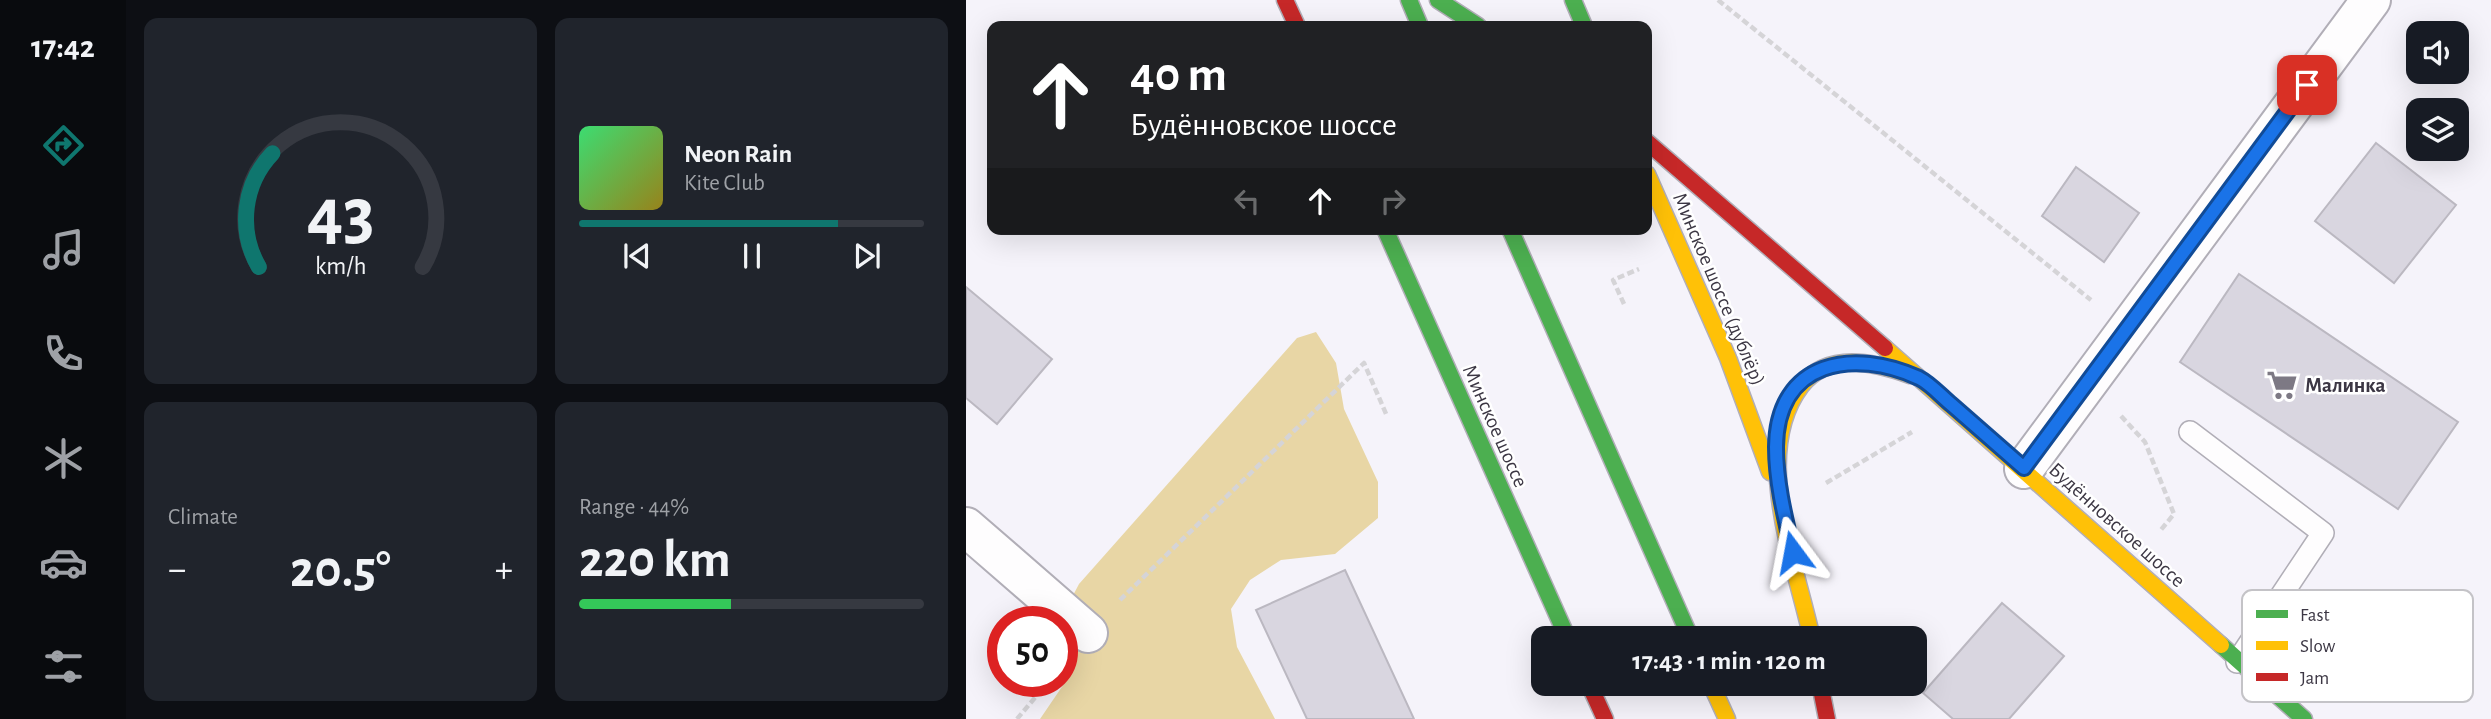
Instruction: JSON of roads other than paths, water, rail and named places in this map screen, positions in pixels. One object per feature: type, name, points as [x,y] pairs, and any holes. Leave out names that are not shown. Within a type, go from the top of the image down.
[{"type":"main road","points":[[1285,0],[1295,21]]},
{"type":"main road","points":[[1409,0],[1418,21]]},
{"type":"main road","points":[[1438,0],[1470,21]]},
{"type":"main road","points":[[1573,0],[1582,21]]},
{"type":"main road","name":"Будённовское шоссе","points":[[1652,146],[2024,468],[2242,666]]},
{"type":"main road","name":"Минское шоссе (дублёр)","points":[[1652,185],[1728,358],[1781,500]]},
{"type":"main road","name":"Минское шоссе","points":[[1388,235],[1562,626]]},
{"type":"main road","points":[[1513,235],[1685,626]]},
{"type":"main road","points":[[1809,626],[1781,500],[1776,446],[1782,415],[1794,390],[1815,371],[1840,363],[1867,361],[1922,379]]},
{"type":"main road","points":[[1594,696],[1605,719]]},
{"type":"main road","points":[[1716,696],[1727,719]]},
{"type":"main road","points":[[1822,696],[1827,719]]},
{"type":"main road","name":"Будённовское шоссе","points":[[2284,702],[2304,719]]},
{"type":"street","points":[[2024,468],[2371,0]]},
{"type":"street","points":[[966,527],[1088,633]]},
{"type":"lane","points":[[2190,432],[2323,533],[2285,590]]},
{"type":"lane","points":[[2237,662],[2242,654]]},
{"type":"place","name":"Малинка","points":[[2282,385]]}]
